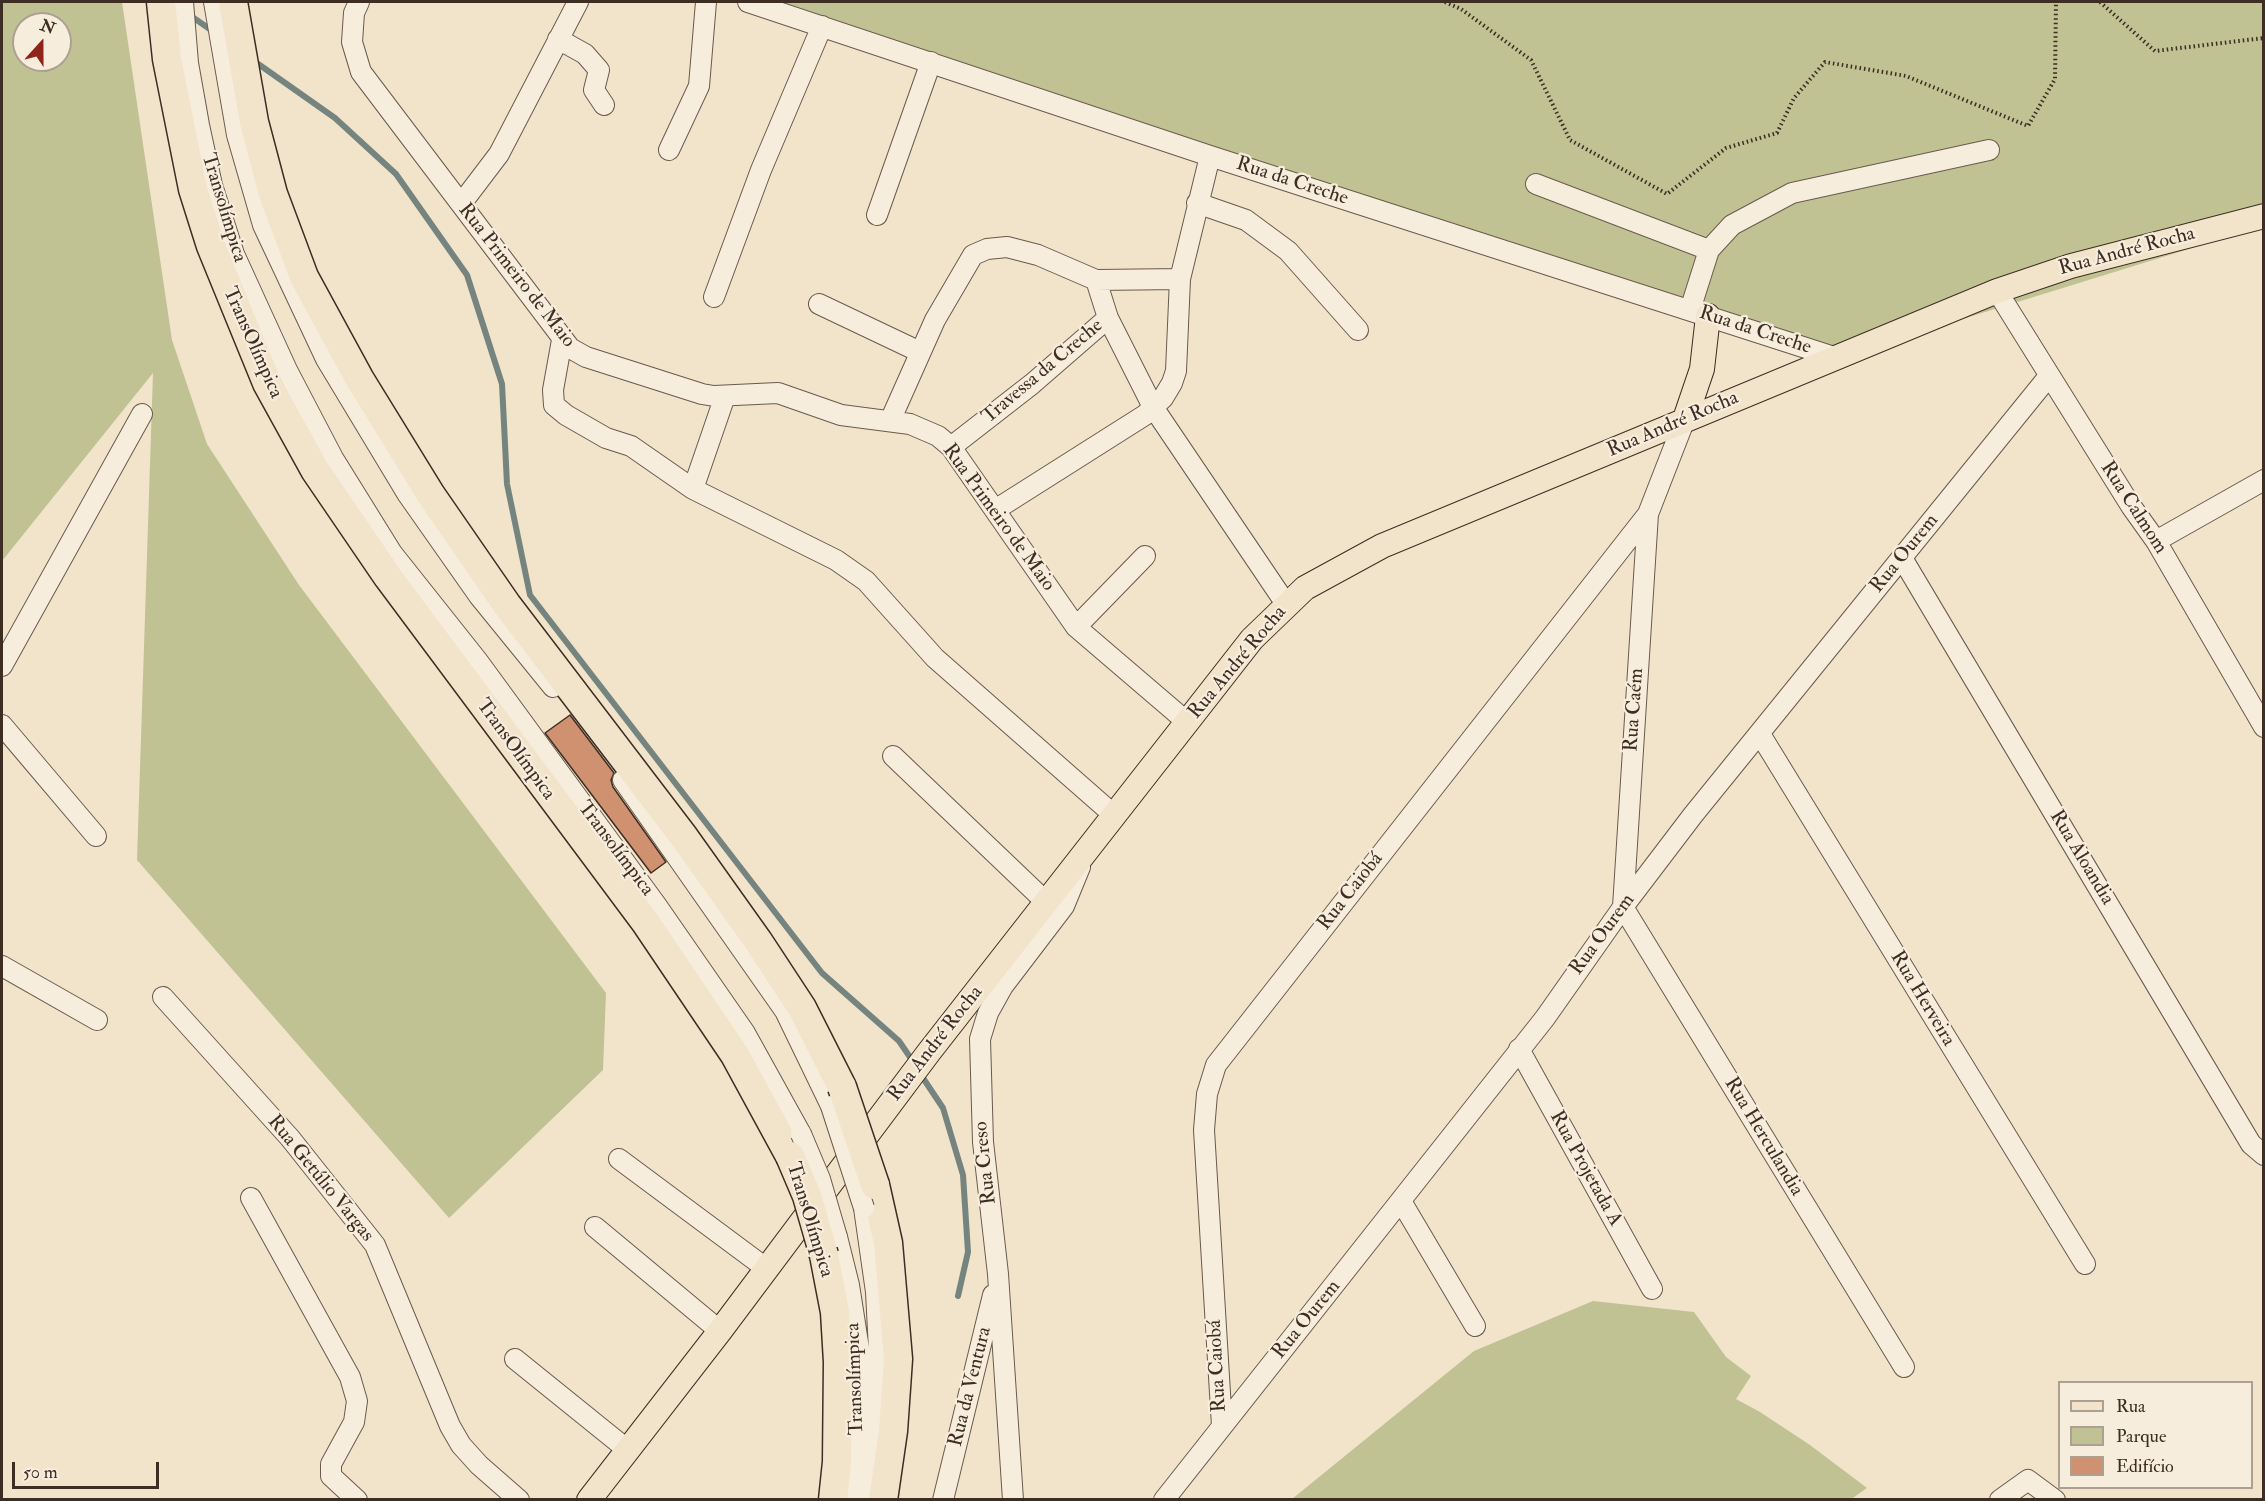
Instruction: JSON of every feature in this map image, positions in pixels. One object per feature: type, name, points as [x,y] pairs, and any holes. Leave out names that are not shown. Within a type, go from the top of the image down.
[{"type":"highway","name":"TransOlímpica","points":[[161,2],[167,59],[193,189],[210,246],[267,383],[315,470],[388,577],[659,942],[796,1145],[807,1196],[831,1246],[838,1362],[837,1462],[833,1500]]},
{"type":"highway","name":"TransOlímpica","points":[[233,2],[254,122],[273,194],[304,277],[359,378],[431,495],[507,605],[684,837],[758,940],[802,1008],[837,1097],[888,1243],[898,1359],[893,1431],[883,1500]]},
{"type":"main road","name":"Rua André Rocha","points":[[589,1500],[629,1451],[929,1052],[1252,639],[1305,588],[1341,566],[1382,546],[1997,291],[2071,266],[2264,216]]},
{"type":"main road","points":[[1685,419],[1702,369],[1699,313]]},
{"type":"street","name":"Transolímpica","points":[[183,2],[188,63],[199,125],[212,185],[234,254],[287,370],[333,458],[392,553],[477,660],[657,906],[745,1033],[796,1145]]},
{"type":"street","name":"Transolímpica","points":[[214,2],[237,135],[263,225],[327,359],[408,495],[472,586],[588,731],[685,865],[785,1011],[837,1097]]},
{"type":"street","points":[[461,204],[499,154],[578,2]]},
{"type":"street","points":[[669,150],[699,86],[706,2]]},
{"type":"street","name":"Rua da Creche","points":[[748,2],[1210,156],[1837,358]]},
{"type":"street","name":"Rua Primeiro de Maio","points":[[356,7],[352,42],[362,72],[570,348],[586,357],[702,394],[725,396],[778,393],[841,415],[923,428],[951,447],[1076,627],[1187,722]]},
{"type":"street","points":[[714,297],[761,170],[822,26]]},
{"type":"street","points":[[558,39],[585,54],[599,70],[594,90],[603,105]]},
{"type":"street","points":[[877,215],[931,62]]},
{"type":"street","points":[[1699,313],[1709,250],[1732,225],[1792,193],[1989,150]]},
{"type":"street","points":[[995,510],[1102,444],[1153,407],[1167,390],[1176,370],[1180,279],[1210,156]]},
{"type":"street","points":[[1536,184],[1709,250]]},
{"type":"street","points":[[1197,203],[1245,220],[1280,245],[1358,330]]},
{"type":"street","points":[[890,421],[920,352],[973,255],[987,249],[1007,247],[1038,255],[1096,280],[1180,279]]},
{"type":"street","name":"Travessa da Creche","points":[[951,447],[1032,384],[1108,318],[1096,280]]},
{"type":"street","name":"Rua Calmom","points":[[1997,291],[2156,542],[2264,727]]},
{"type":"street","points":[[819,304],[920,352]]},
{"type":"street","points":[[1108,318],[1153,407],[1286,604]]},
{"type":"street","points":[[562,340],[552,390],[554,405],[566,415],[606,438],[631,446],[693,489],[836,560],[866,581],[935,658],[1115,816]]},
{"type":"street","name":"Rua Ourem","points":[[1164,1500],[1519,1049],[1693,815],[2049,376]]},
{"type":"street","points":[[693,489],[725,396]]},
{"type":"street","points":[[3,662],[142,414]]},
{"type":"street","name":"Rua Caiobá","points":[[1221,1426],[1204,1130],[1207,1094],[1216,1065],[1648,514],[1685,419]]},
{"type":"street","points":[[2156,542],[2264,480]]},
{"type":"street","name":"Rua Caém","points":[[1623,907],[1648,514]]},
{"type":"street","points":[[1076,627],[1145,556]]},
{"type":"street","name":"Rua Aloandia","points":[[1902,558],[2251,1144],[2264,1155]]},
{"type":"street","points":[[2,725],[96,836]]},
{"type":"street","name":"Rua Herveira","points":[[1760,734],[2085,1264]]},
{"type":"street","points":[[893,756],[1047,903]]},
{"type":"street","name":"Rua Creso","points":[[1013,1500],[998,1274],[983,1142],[980,1039],[988,1012],[1003,986],[1064,906],[1085,855]]},
{"type":"street","name":"Rua Herculandia","points":[[1623,907],[1904,1367]]},
{"type":"street","points":[[2,966],[97,1020]]},
{"type":"street","name":"Rua Getúlio Vargas","points":[[163,997],[290,1138],[375,1245],[456,1436],[479,1465],[519,1500]]},
{"type":"street","name":"Rua Projetada A","points":[[1519,1049],[1652,1289]]},
{"type":"street","points":[[619,1159],[767,1269]]},
{"type":"street","name":"Transolímpica","points":[[867,1500],[873,1455],[879,1350],[870,1196]]},
{"type":"street","points":[[251,1198],[350,1377],[357,1401],[354,1422],[331,1464],[331,1476],[357,1500]]},
{"type":"street","points":[[1401,1201],[1475,1326]]},
{"type":"street","points":[[595,1227],[720,1331]]},
{"type":"street","name":"Transolímpica","points":[[831,1246],[849,1285],[859,1349],[858,1456],[852,1500]]},
{"type":"street","name":"Rua da Ventura","points":[[944,1500],[998,1274]]},
{"type":"street","points":[[515,1359],[629,1451]]},
{"type":"street","points":[[2000,1500],[2021,1475],[2055,1500]]},
{"type":"path","points":[[1445,2],[1461,9],[1532,60],[1570,140],[1667,194],[1726,148],[1777,134],[1794,98],[1825,62],[1906,76],[2028,126],[2055,79],[2056,2]]},
{"type":"path","points":[[2100,2],[2155,51],[2264,38]]},
{"type":"green space","points":[[2,2],[122,2],[172,340],[207,444],[299,585],[606,993],[603,1070],[449,1218],[137,860],[153,373],[2,561]]},
{"type":"green space","points":[[754,2],[2263,2],[2263,226],[1827,361]]},
{"type":"green space","points":[[1593,1301],[1694,1312],[1726,1357],[1751,1376],[1736,1399],[1810,1445],[1867,1488],[1850,1500],[1292,1499],[1474,1351]]},
{"type":"building","points":[[570,715],[614,773],[611,780],[613,787],[666,862],[651,873],[545,733]]},
{"type":"waterway","points":[[188,14],[214,32]]},
{"type":"waterway","points":[[254,61],[335,118],[396,174],[467,275],[502,384],[507,484],[530,595],[822,973],[899,1041],[914,1063]]},
{"type":"waterway","points":[[919,1072],[943,1108],[963,1175],[968,1252],[958,1296]]}]
